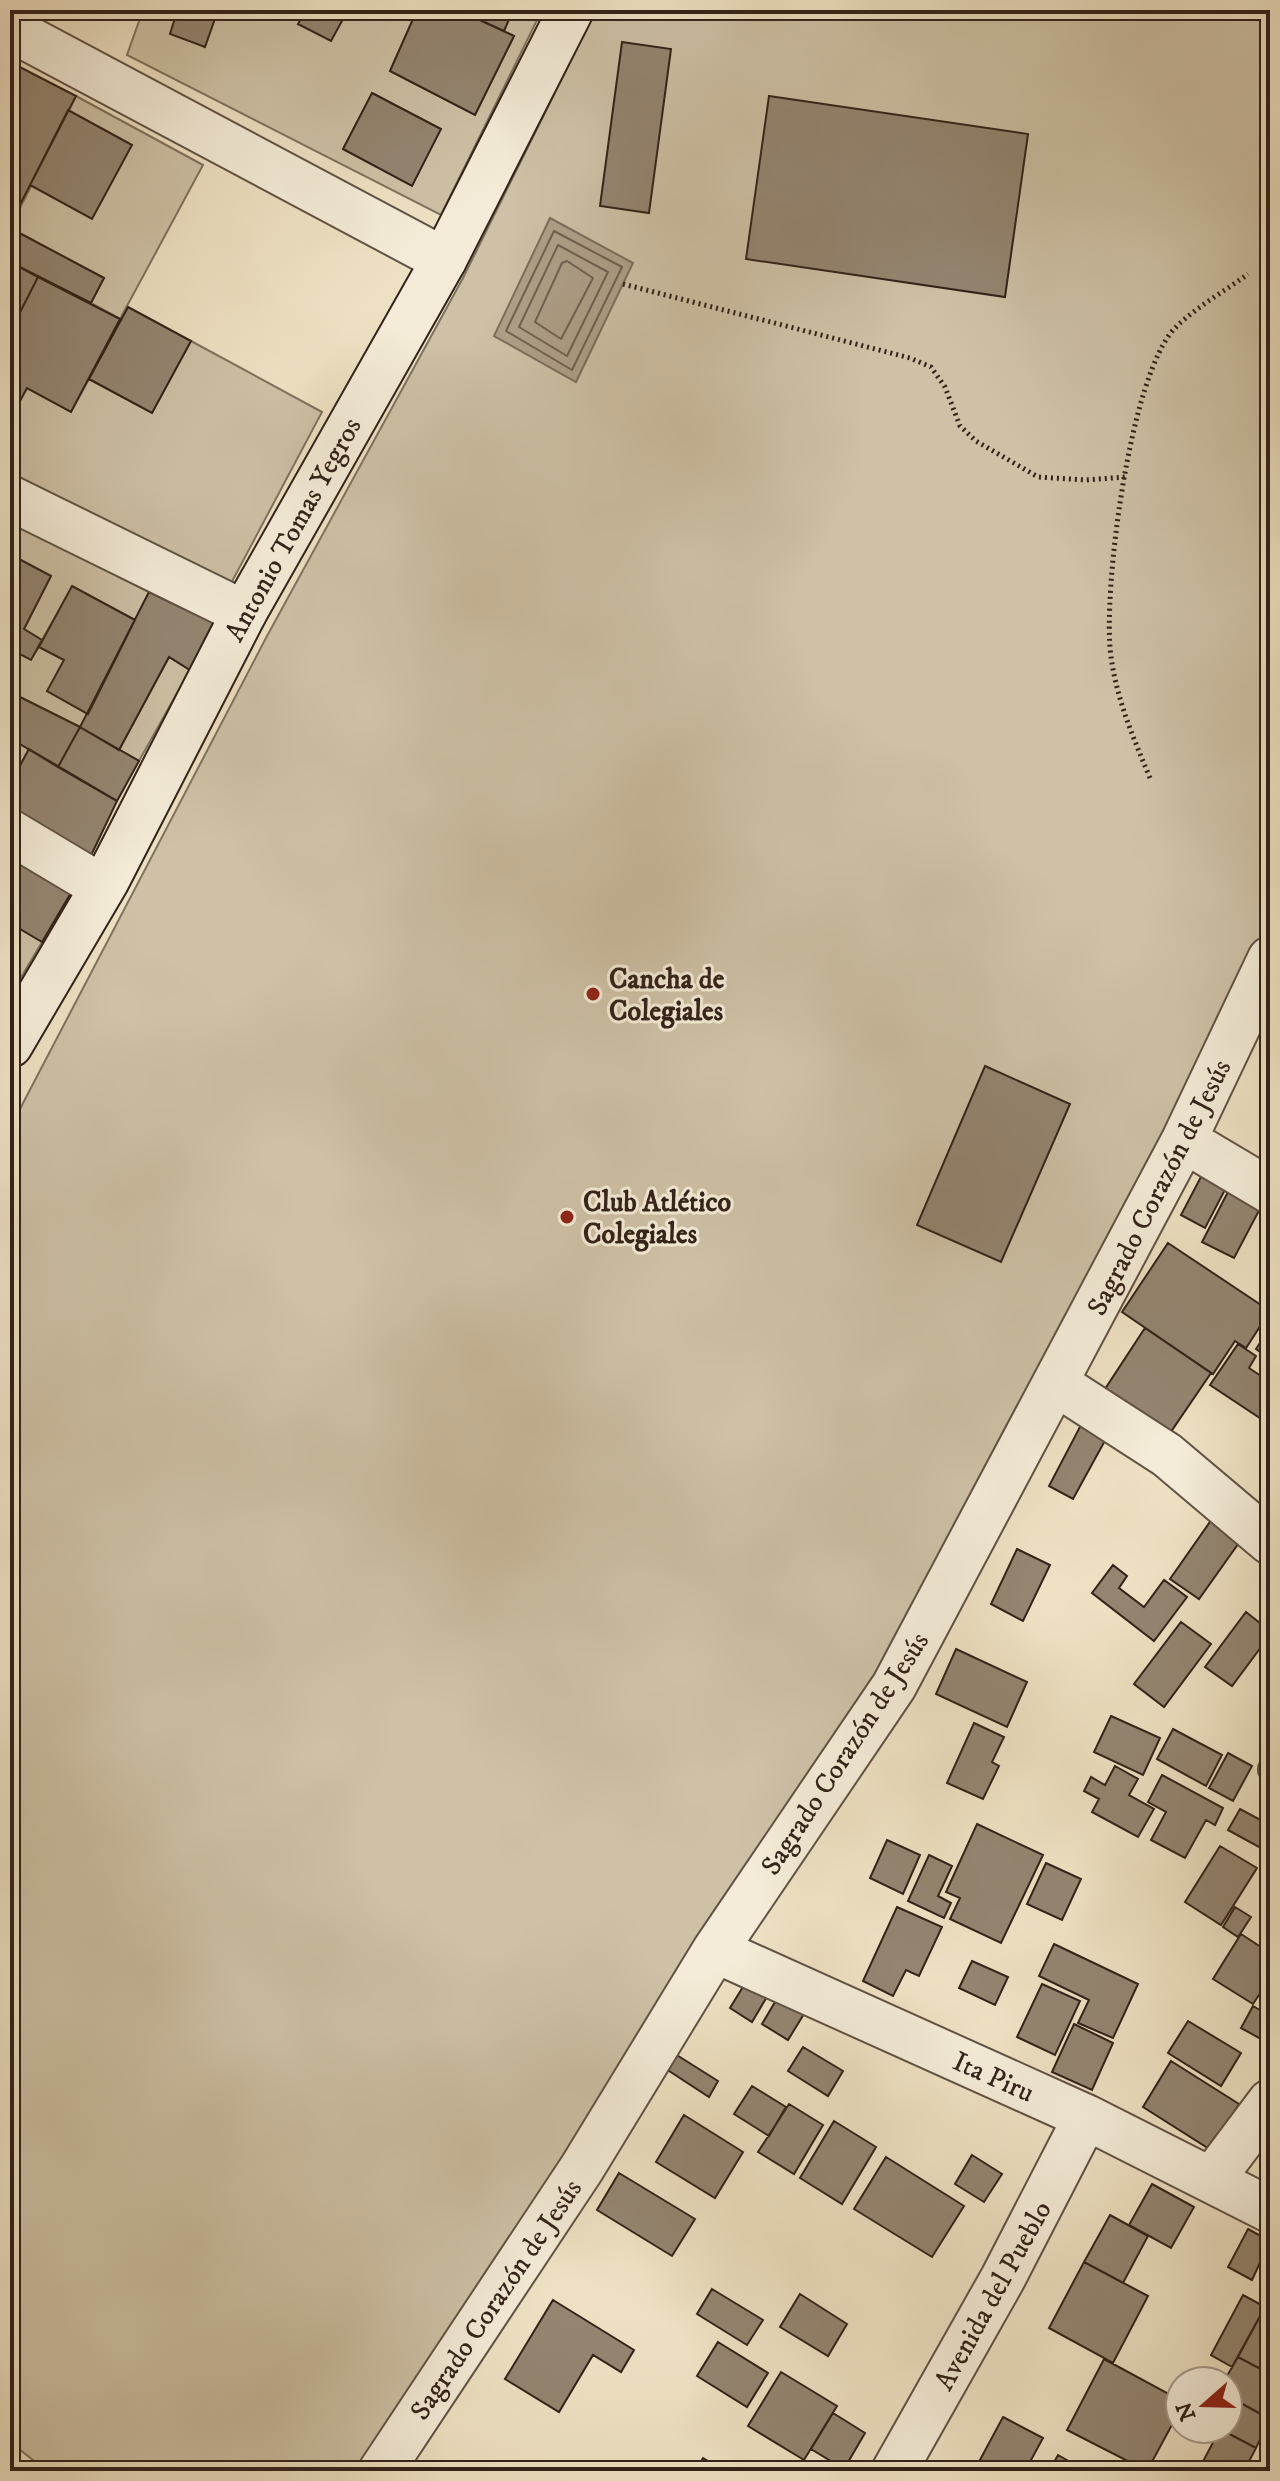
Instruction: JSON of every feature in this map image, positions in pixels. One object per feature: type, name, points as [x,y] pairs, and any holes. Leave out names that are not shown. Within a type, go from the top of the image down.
[{"type":"street","name":"Antonio Tomas Yegros","points":[[10,1045],[102,887],[244,613],[444,260],[571,10]]},
{"type":"street","points":[[10,29],[444,260]]},
{"type":"street","points":[[10,498],[244,613]]},
{"type":"street","points":[[10,832],[102,887]]},
{"type":"street","name":"Sagrado Corazón de Jesús","points":[[381,2471],[582,2168],[715,1950],[894,1686],[1184,1140],[1270,959]]},
{"type":"street","points":[[1184,1140],[1270,1191]]},
{"type":"street","points":[[1057,1384],[1167,1455],[1270,1542]]},
{"type":"street","name":"Ita Piru","points":[[715,1950],[1086,2117],[1213,2178],[1270,2210]]},
{"type":"street","points":[[1213,2178],[1270,2102]]},
{"type":"street","name":"Avenida del Pueblo","points":[[894,2471],[1003,2278],[1086,2117]]},
{"type":"path","points":[[1150,778],[1121,710],[1111,653],[1114,575],[1125,477],[1143,388],[1173,329],[1248,274]]},
{"type":"path","points":[[623,284],[910,358],[931,367],[945,387],[960,426],[976,441],[1038,477],[1086,480],[1125,477]]},
{"type":"shaded area","points":[[143,10],[175,18],[204,47],[218,10],[306,10],[299,24],[348,10],[417,10],[390,71],[475,115],[514,36],[504,31],[513,10],[542,10],[441,215],[127,55]],"holes":[[[372,93],[440,129],[412,185],[343,149]]]},
{"type":"shaded area","name":"Club Atlético Colegiales","points":[[596,10],[1270,10],[1270,921],[1183,1099],[855,1717],[365,2471],[47,2471],[10,2442],[10,1128],[267,636],[463,278]]},
{"type":"shaded area","points":[[76,96],[203,165],[120,319],[91,303],[104,278],[10,228]]},
{"type":"shaded area","points":[[191,341],[322,412],[228,589],[10,472],[10,415],[27,388],[71,412],[89,379],[152,413]]},
{"type":"shaded area","points":[[10,522],[149,592],[135,620],[72,587],[42,640],[24,629],[51,576],[19,559],[10,576]]},
{"type":"shaded area","points":[[39,647],[64,660],[48,691],[88,714],[80,727],[14,694],[10,701],[10,649],[31,659]]},
{"type":"shaded area","points":[[169,657],[190,670],[139,761],[119,750]]},
{"type":"shaded area","points":[[10,738],[29,749],[10,784]]},
{"type":"shaded area","points":[[10,923],[42,942],[10,996]]},
{"type":"water","points":[[550,218],[633,263],[576,382],[494,336]]},
{"type":"building","points":[[152,10],[218,10],[205,47],[170,34],[175,18]]},
{"type":"building","points":[[278,10],[299,10],[296,17]]},
{"type":"building","points":[[306,10],[348,10],[331,41],[298,24]]},
{"type":"building","points":[[417,10],[458,10],[514,36],[475,115],[390,71]]},
{"type":"building","points":[[458,10],[513,10],[504,31]]},
{"type":"building","points":[[622,42],[671,49],[649,213],[600,206]]},
{"type":"building","points":[[10,62],[76,96],[10,224]]},
{"type":"building","points":[[372,93],[441,129],[412,186],[343,149]]},
{"type":"building","points":[[769,96],[1028,134],[1005,297],[746,259]]},
{"type":"building","points":[[68,110],[132,145],[92,219],[30,185]]},
{"type":"building","points":[[10,228],[104,278],[91,303],[10,262]]},
{"type":"building","points":[[10,262],[38,277],[10,332]]},
{"type":"building","points":[[38,277],[120,319],[71,412],[27,388],[12,416],[10,332]]},
{"type":"building","points":[[128,307],[191,341],[152,413],[89,379]]},
{"type":"building","points":[[19,559],[51,576],[24,629],[42,640],[31,660],[10,649],[10,576]]},
{"type":"building","points":[[72,586],[135,620],[88,714],[47,691],[64,660],[39,647]]},
{"type":"building","points":[[149,592],[216,624],[190,670],[169,657],[119,750],[80,727]]},
{"type":"building","points":[[14,694],[80,727],[58,767],[10,738],[10,701]]},
{"type":"building","points":[[80,727],[139,761],[117,801],[58,767]]},
{"type":"building","points":[[29,749],[117,801],[87,864],[10,819],[10,784]]},
{"type":"building","points":[[10,848],[75,886],[42,942],[10,923]]},
{"type":"building","points":[[985,1066],[1070,1104],[1001,1262],[917,1225]]},
{"type":"building","points":[[1204,1171],[1228,1184],[1205,1228],[1181,1215]]},
{"type":"building","points":[[1231,1186],[1263,1203],[1234,1258],[1202,1242]]},
{"type":"building","points":[[1168,1243],[1270,1311],[1246,1348],[1235,1341],[1213,1374],[1122,1312]]},
{"type":"building","points":[[1145,1328],[1211,1373],[1168,1436],[1103,1392]]},
{"type":"building","points":[[1270,1328],[1270,1359],[1256,1349]]},
{"type":"building","points":[[1238,1344],[1256,1356],[1249,1368],[1270,1382],[1270,1409],[1263,1420],[1210,1385]]},
{"type":"building","points":[[1082,1423],[1107,1437],[1073,1499],[1049,1486]]},
{"type":"building","points":[[1212,1519],[1241,1540],[1199,1599],[1170,1579]]},
{"type":"building","points":[[1017,1549],[1050,1565],[1023,1621],[991,1604]]},
{"type":"building","points":[[1113,1565],[1127,1576],[1119,1588],[1144,1607],[1164,1580],[1187,1597],[1154,1641],[1092,1593]]},
{"type":"building","points":[[1246,1612],[1270,1631],[1270,1635],[1232,1686],[1205,1667]]},
{"type":"building","points":[[1181,1622],[1211,1644],[1164,1707],[1134,1684]]},
{"type":"building","points":[[956,1649],[1027,1682],[1007,1727],[936,1694]]},
{"type":"building","points":[[1111,1716],[1160,1738],[1143,1775],[1094,1752]]},
{"type":"building","points":[[974,1723],[1004,1737],[992,1762],[999,1766],[983,1799],[947,1783]]},
{"type":"building","points":[[1173,1729],[1222,1755],[1206,1786],[1157,1759]]},
{"type":"building","points":[[1228,1753],[1252,1766],[1233,1801],[1209,1788]]},
{"type":"building","points":[[1115,1766],[1138,1779],[1129,1795],[1154,1809],[1138,1837],[1092,1812],[1099,1799],[1084,1791],[1091,1777],[1105,1785]]},
{"type":"building","points":[[1162,1775],[1223,1808],[1215,1825],[1206,1820],[1185,1858],[1151,1840],[1166,1812],[1148,1802]]},
{"type":"building","points":[[1240,1809],[1270,1825],[1270,1853],[1228,1830]]},
{"type":"building","points":[[977,1824],[1043,1855],[1001,1943],[950,1919],[960,1898],[946,1892]]},
{"type":"building","points":[[887,1840],[920,1855],[903,1894],[870,1878]]},
{"type":"building","points":[[1220,1846],[1257,1868],[1221,1925],[1185,1902]]},
{"type":"building","points":[[929,1855],[952,1866],[938,1896],[951,1903],[944,1918],[908,1901]]},
{"type":"building","points":[[1046,1863],[1081,1879],[1062,1920],[1027,1904]]},
{"type":"building","points":[[897,1907],[942,1927],[919,1976],[906,1970],[893,1996],[863,1981]]},
{"type":"building","points":[[1235,1907],[1251,1917],[1238,1937],[1223,1927]]},
{"type":"building","points":[[1241,1934],[1270,1953],[1270,1997],[1261,1992],[1253,2004],[1213,1979]]},
{"type":"building","points":[[1054,1944],[1138,1984],[1113,2038],[1078,2023],[1089,2000],[1039,1976]]},
{"type":"building","points":[[972,1961],[1008,1977],[995,2005],[959,1988]]},
{"type":"building","points":[[749,1977],[771,1990],[752,2022],[730,2008]]},
{"type":"building","points":[[1042,1984],[1080,2001],[1055,2055],[1017,2037]]},
{"type":"building","points":[[781,1992],[807,2009],[788,2040],[762,2024]]},
{"type":"building","points":[[1253,2006],[1270,2016],[1270,2044],[1241,2028]]},
{"type":"building","points":[[1188,2021],[1241,2053],[1221,2086],[1168,2053]]},
{"type":"building","points":[[1074,2024],[1113,2043],[1092,2090],[1052,2072]]},
{"type":"building","points":[[803,2047],[843,2071],[828,2096],[788,2071]]},
{"type":"building","points":[[672,2052],[718,2081],[709,2097],[663,2067]]},
{"type":"building","points":[[1171,2061],[1239,2104],[1211,2150],[1143,2107]]},
{"type":"building","points":[[752,2086],[786,2107],[769,2136],[734,2114]]},
{"type":"building","points":[[789,2104],[823,2125],[794,2174],[758,2152]]},
{"type":"building","points":[[684,2115],[743,2152],[715,2198],[656,2162]]},
{"type":"building","points":[[834,2121],[876,2147],[842,2204],[800,2178]]},
{"type":"building","points":[[972,2155],[1002,2174],[984,2202],[955,2184]]},
{"type":"building","points":[[886,2157],[964,2206],[932,2257],[854,2209]]},
{"type":"building","points":[[619,2173],[695,2219],[672,2256],[597,2210]]},
{"type":"building","points":[[1152,2184],[1194,2207],[1171,2248],[1129,2225]]},
{"type":"building","points":[[1110,2215],[1148,2236],[1123,2283],[1084,2262]]},
{"type":"building","points":[[1248,2229],[1270,2241],[1252,2280],[1228,2267]]},
{"type":"building","points":[[1084,2262],[1148,2296],[1113,2363],[1049,2328]]},
{"type":"building","points":[[712,2289],[763,2320],[747,2345],[697,2314]]},
{"type":"building","points":[[800,2294],[847,2324],[828,2356],[780,2327]]},
{"type":"building","points":[[1243,2295],[1265,2307],[1233,2365],[1211,2355]]},
{"type":"building","points":[[553,2300],[634,2350],[621,2372],[593,2355],[559,2412],[505,2379]]},
{"type":"building","points":[[1265,2307],[1270,2310],[1270,2374],[1238,2357]]},
{"type":"building","points":[[718,2342],[768,2373],[747,2407],[697,2376]]},
{"type":"building","points":[[1238,2357],[1270,2374],[1270,2419],[1244,2405],[1244,2365],[1233,2365]]},
{"type":"building","points":[[1104,2359],[1164,2391],[1164,2440],[1147,2471],[1067,2430]]},
{"type":"building","points":[[781,2372],[837,2406],[804,2460],[748,2426]]},
{"type":"building","points":[[1244,2405],[1270,2419],[1256,2448],[1244,2442]]},
{"type":"building","points":[[833,2413],[865,2433],[844,2469],[811,2449]]},
{"type":"building","points":[[1003,2417],[1043,2438],[1025,2471],[974,2471]]},
{"type":"building","points":[[1244,2442],[1256,2448],[1244,2471],[1198,2471],[1212,2445],[1244,2445]]},
{"type":"building","points":[[1058,2455],[1086,2471],[1049,2471]]},
{"type":"building","points":[[703,2458],[725,2471],[695,2471]]},
{"type":"place","name":"Cancha de Colegiales","points":[[593,994]]},
{"type":"place","name":"Club Atlético Colegiales","points":[[567,1217]]}]
